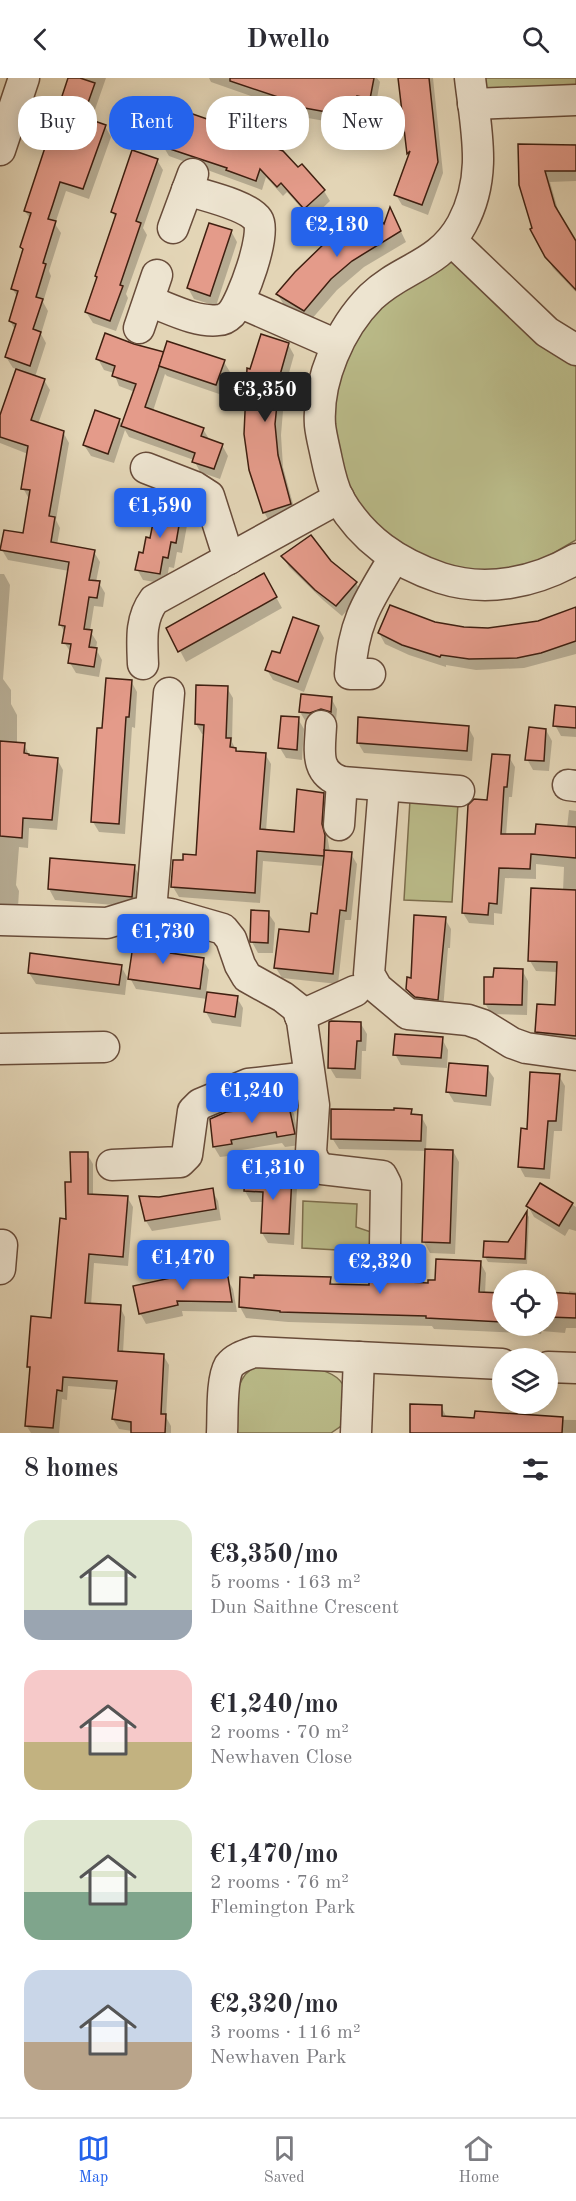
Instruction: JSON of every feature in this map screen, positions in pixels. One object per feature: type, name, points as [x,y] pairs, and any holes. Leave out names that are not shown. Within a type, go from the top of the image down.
[{"type":"street","points":[[0,150],[24,78]]},
{"type":"street","points":[[576,100],[472,91],[479,153],[474,199],[452,241],[426,263],[392,281],[371,297],[352,322],[337,345],[321,398],[320,425],[330,476],[339,498],[358,524],[394,558],[444,579],[477,584],[507,584],[533,579],[558,569],[576,558]]},
{"type":"street","points":[[148,301],[194,317],[221,320],[230,316],[239,302],[261,231],[260,222],[253,214],[190,182],[173,228]]},
{"type":"street","points":[[452,241],[547,332],[576,350]]},
{"type":"street","points":[[239,302],[337,345]]},
{"type":"street","points":[[146,468],[195,487],[209,496],[229,559]]},
{"type":"street","points":[[143,664],[143,625],[147,610],[154,600],[339,498]]},
{"type":"street","points":[[370,674],[350,674],[351,648],[365,606],[394,558]]},
{"type":"street","points":[[151,911],[169,693]]},
{"type":"street","points":[[321,726],[320,757],[323,768],[331,779],[384,786],[459,791]]},
{"type":"street","points":[[339,825],[342,782]]},
{"type":"street","points":[[384,786],[369,974],[377,988],[408,1014],[468,1020],[483,1025],[512,1043],[526,1048],[576,1055]]},
{"type":"street","points":[[0,920],[107,924],[151,911],[171,914],[223,929],[231,939],[247,977],[283,997],[297,1008],[314,1105],[311,1152],[314,1161],[322,1169],[382,1176],[386,1184],[385,1246]]},
{"type":"street","points":[[300,1016],[355,992]]},
{"type":"street","points":[[0,1049],[104,1047]]},
{"type":"street","points":[[112,1165],[180,1162],[187,1155],[193,1111],[200,1104],[248,1084],[309,1077]]},
{"type":"street","points":[[222,1433],[226,1376],[230,1366],[238,1358],[254,1352],[492,1364]]},
{"type":"street","points":[[356,1433],[359,1357]]},
{"type":"street","points":[[558,1367],[576,1368]]},
{"type":"green space","points":[[477,78],[576,78],[576,87],[488,92]]},
{"type":"green space","points":[[442,260],[458,264],[576,364],[576,540],[540,561],[499,573],[451,570],[397,549],[339,480],[329,392],[375,304]]},
{"type":"green space","points":[[410,800],[458,803],[452,902],[404,900]]},
{"type":"green space","points":[[303,1201],[357,1204],[356,1227],[371,1232],[373,1252],[302,1248]]},
{"type":"green space","points":[[260,1365],[295,1366],[322,1370],[333,1375],[341,1382],[345,1391],[344,1424],[331,1433],[234,1433],[237,1393],[240,1384],[251,1369]]},
{"type":"building","points":[[68,78],[80,78],[95,83],[90,96],[62,96]]},
{"type":"building","points":[[230,78],[374,78],[371,96],[321,96],[321,111],[309,109],[309,96],[275,96],[230,81]]},
{"type":"building","points":[[398,78],[429,78],[438,162],[422,205],[394,195],[410,151],[407,154],[405,96],[400,96]]},
{"type":"building","points":[[194,114],[206,119],[206,150],[280,150],[298,167],[302,164],[325,190],[304,209],[281,183],[277,187],[260,169],[256,181],[226,170],[227,168],[173,150],[194,150]]},
{"type":"building","points":[[97,122],[106,125],[83,189],[60,182],[48,219],[56,221],[43,263],[46,264],[36,297],[43,299],[33,329],[41,332],[30,366],[5,357],[16,324],[9,321],[18,291],[11,289],[23,249],[20,247],[31,213],[24,211],[44,150],[97,150]]},
{"type":"building","points":[[518,144],[576,145],[576,171],[545,171],[555,206],[576,241],[576,290],[545,257],[530,229],[532,228],[519,185]]},
{"type":"building","points":[[132,150],[158,159],[136,221],[141,223],[120,285],[123,286],[110,321],[85,312],[116,214],[111,212]]},
{"type":"building","points":[[390,207],[401,231],[352,261],[331,279],[304,311],[276,294],[329,239],[375,212],[384,224]]},
{"type":"building","points":[[209,223],[232,230],[210,296],[187,288]]},
{"type":"building","points":[[105,333],[164,352],[145,407],[204,428],[201,436],[223,444],[214,469],[192,462],[195,453],[121,426],[136,384],[112,376],[115,366],[96,359]]},
{"type":"building","points":[[261,334],[289,343],[280,375],[275,424],[278,455],[291,504],[263,513],[249,470],[244,434],[247,368],[250,369]]},
{"type":"building","points":[[167,341],[225,360],[216,385],[159,366]]},
{"type":"building","points":[[16,369],[45,379],[31,420],[64,431],[49,516],[55,517],[51,542],[95,550],[89,580],[100,581],[97,598],[89,597],[84,629],[92,630],[89,647],[97,648],[94,667],[68,663],[71,644],[62,643],[65,626],[59,625],[69,562],[0,550],[4,530],[23,533],[30,490],[21,489],[28,446],[0,437],[0,415]]},
{"type":"building","points":[[95,410],[120,419],[108,454],[83,445]]},
{"type":"building","points":[[157,503],[182,508],[176,543],[171,542],[168,558],[163,557],[160,574],[135,570],[139,552],[143,553],[146,537],[150,538]]},
{"type":"building","points":[[311,535],[331,561],[357,582],[336,606],[315,590],[281,556]]},
{"type":"building","points":[[264,573],[277,597],[178,652],[166,628]]},
{"type":"building","points":[[390,605],[435,622],[488,628],[538,621],[576,607],[576,641],[541,653],[517,658],[469,659],[441,655],[440,657],[402,645],[378,633]]},
{"type":"building","points":[[293,617],[319,626],[298,682],[265,670],[272,651],[280,653]]},
{"type":"building","points":[[106,678],[132,680],[129,717],[126,717],[119,824],[91,822],[97,728],[102,728]]},
{"type":"building","points":[[196,685],[228,686],[226,738],[231,738],[230,747],[236,748],[236,751],[266,753],[260,829],[294,832],[297,789],[324,793],[322,824],[325,835],[324,850],[352,852],[346,911],[340,910],[333,974],[274,968],[279,929],[309,932],[311,913],[317,914],[324,856],[257,851],[255,893],[171,887],[173,860],[183,860],[183,854],[196,855],[204,725],[195,724]]},
{"type":"building","points":[[301,694],[332,697],[331,712],[321,709],[310,713],[299,712]]},
{"type":"building","points":[[555,705],[576,707],[576,728],[553,726]]},
{"type":"building","points":[[281,716],[299,717],[297,750],[278,748]]},
{"type":"building","points":[[358,717],[469,726],[467,751],[357,743]]},
{"type":"building","points":[[529,727],[546,729],[544,761],[525,760]]},
{"type":"building","points":[[0,741],[25,743],[24,753],[29,755],[58,758],[52,820],[23,818],[22,838],[0,836]]},
{"type":"building","points":[[492,754],[510,755],[507,787],[504,787],[501,834],[535,834],[536,824],[576,827],[576,858],[531,854],[530,869],[499,868],[497,904],[489,903],[488,915],[462,913],[468,805],[474,799],[487,800]]},
{"type":"building","points":[[50,858],[135,865],[132,897],[48,889]]},
{"type":"building","points":[[531,888],[576,890],[576,1036],[535,1032],[537,1004],[555,1005],[557,962],[528,961]]},
{"type":"building","points":[[251,910],[269,911],[268,943],[250,942]]},
{"type":"building","points":[[414,915],[446,917],[438,1000],[415,997],[406,989],[407,977],[411,978]]},
{"type":"building","points":[[142,930],[153,932],[150,950],[204,958],[200,989],[128,979],[135,932]]},
{"type":"building","points":[[30,953],[122,965],[119,985],[28,973]]},
{"type":"building","points":[[494,968],[523,969],[522,1005],[484,1004],[484,977],[493,977]]},
{"type":"building","points":[[207,992],[238,996],[235,1017],[204,1012]]},
{"type":"building","points":[[329,1022],[361,1022],[361,1041],[357,1041],[355,1069],[328,1068]]},
{"type":"building","points":[[395,1034],[443,1037],[441,1058],[393,1055]]},
{"type":"building","points":[[449,1063],[488,1066],[486,1096],[446,1092]]},
{"type":"building","points":[[530,1072],[560,1074],[556,1121],[548,1121],[544,1169],[518,1167],[521,1128],[527,1129]]},
{"type":"building","points":[[288,1102],[295,1134],[277,1137],[276,1132],[231,1140],[232,1144],[213,1147],[210,1119],[226,1112]]},
{"type":"building","points":[[394,1108],[412,1109],[411,1114],[422,1115],[421,1141],[331,1139],[331,1109],[394,1110]]},
{"type":"building","points":[[425,1149],[453,1150],[450,1243],[422,1242]]},
{"type":"building","points":[[70,1152],[88,1152],[88,1194],[128,1196],[123,1257],[89,1254],[85,1303],[121,1305],[118,1351],[164,1354],[161,1414],[166,1414],[165,1433],[131,1433],[131,1422],[112,1419],[117,1381],[63,1377],[62,1391],[57,1390],[53,1428],[25,1426],[31,1316],[51,1318],[60,1218],[66,1219],[65,1182],[71,1182]]},
{"type":"building","points":[[245,1174],[292,1176],[289,1234],[261,1233],[263,1192],[244,1191]]},
{"type":"building","points":[[540,1183],[573,1203],[559,1226],[526,1206]]},
{"type":"building","points":[[213,1188],[216,1209],[145,1221],[139,1196],[159,1197]]},
{"type":"building","points":[[527,1211],[525,1259],[483,1257],[484,1241],[508,1242]]},
{"type":"building","points":[[436,1259],[481,1261],[479,1292],[492,1293],[492,1321],[426,1318],[426,1316],[280,1312],[239,1307],[240,1277],[254,1278],[254,1275],[331,1277],[330,1284],[369,1285],[369,1277],[388,1277],[388,1281],[428,1283],[428,1280],[435,1280]]},
{"type":"building","points":[[203,1271],[218,1271],[218,1276],[228,1277],[232,1302],[177,1301],[178,1305],[139,1314],[133,1286]]},
{"type":"building","points":[[558,1293],[576,1294],[576,1318],[558,1317]]},
{"type":"building","points":[[410,1404],[442,1405],[442,1416],[474,1418],[475,1411],[492,1412],[492,1414],[563,1417],[562,1433],[410,1433]]}]
